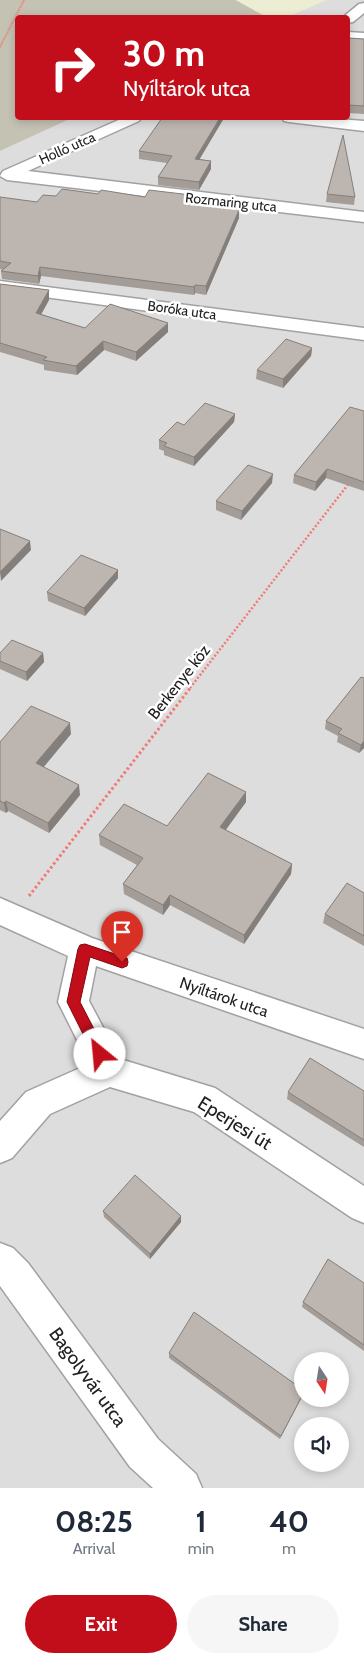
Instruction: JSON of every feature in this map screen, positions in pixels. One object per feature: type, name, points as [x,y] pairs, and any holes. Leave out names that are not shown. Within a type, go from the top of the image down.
[{"type":"street","points":[[350,18],[364,7]]},
{"type":"street","points":[[350,36],[364,37]]},
{"type":"street","name":"Holló utca","points":[[4,176],[130,120]]},
{"type":"street","points":[[308,120],[364,126]]},
{"type":"street","name":"Rozmaring utca","points":[[4,176],[364,217]]},
{"type":"street","name":"Boróka utca","points":[[0,286],[364,334]]},
{"type":"street","name":"Nyíltárok utca","points":[[6,913],[85,949],[364,1044]]},
{"type":"street","points":[[0,1146],[38,1102],[109,1071],[73,1002],[85,949]]},
{"type":"street","name":"Eperjesi út","points":[[109,1071],[203,1099],[364,1206]]},
{"type":"street","name":"Bagolyvár utca","points":[[0,1261],[20,1284],[144,1454],[182,1488]]},
{"type":"path","points":[[16,15],[24,0]]},
{"type":"path","points":[[0,47],[15,18]]},
{"type":"path","name":"Berkenye köz","points":[[6,913],[352,480]]},
{"type":"shaded area","points":[[0,0],[236,0],[264,15],[15,15],[15,120],[68,120],[0,151]]},
{"type":"shaded area","points":[[326,0],[364,0],[364,1488],[0,1488],[0,151],[68,120],[350,120],[350,15],[292,15]]},
{"type":"green space","points":[[236,0],[326,0],[292,15],[263,15]]},
{"type":"building","points":[[350,38],[364,39],[364,106],[350,105]]},
{"type":"building","points":[[161,120],[219,120],[195,159],[211,161],[199,182],[158,177],[172,156],[139,151]]},
{"type":"building","points":[[343,135],[355,197],[327,194]]},
{"type":"building","points":[[62,189],[98,194],[101,190],[145,197],[149,190],[191,195],[187,202],[230,206],[229,208],[239,210],[206,286],[195,285],[194,287],[40,267],[38,276],[1,271],[11,263],[0,261],[0,197],[37,202],[43,195],[56,196]]},
{"type":"building","points":[[0,284],[49,290],[36,313],[85,328],[110,304],[168,323],[136,352],[103,341],[76,366],[43,360],[47,357],[0,343]]},
{"type":"building","points":[[286,339],[312,348],[283,379],[257,370]]},
{"type":"building","points":[[205,403],[235,414],[194,457],[164,446],[167,443],[159,440],[177,422],[184,425]]},
{"type":"building","points":[[350,407],[364,411],[364,482],[327,469],[316,482],[294,475]]},
{"type":"building","points":[[248,465],[273,474],[242,511],[216,501]]},
{"type":"building","points":[[0,529],[30,541],[0,572]]},
{"type":"building","points":[[81,555],[118,570],[84,608],[47,592]]},
{"type":"building","points":[[12,640],[43,653],[26,672],[0,661],[0,653]]},
{"type":"building","points":[[361,677],[364,678],[364,741],[361,745],[338,733],[342,729],[326,721]]},
{"type":"building","points":[[31,706],[70,723],[36,763],[79,785],[48,823],[6,801],[4,803],[0,801],[0,742]]},
{"type":"building","points":[[208,773],[246,792],[220,827],[292,864],[244,935],[170,895],[163,905],[123,884],[143,858],[99,835],[124,804],[167,826]]},
{"type":"building","points":[[347,883],[364,893],[364,936],[325,914]]},
{"type":"building","points":[[310,1058],[364,1091],[364,1140],[288,1092]]},
{"type":"building","points":[[135,1175],[181,1216],[150,1254],[103,1211]]},
{"type":"building","points":[[328,1259],[364,1283],[364,1345],[303,1302]]},
{"type":"building","points":[[194,1312],[294,1383],[294,1408],[296,1408],[281,1436],[169,1353]]},
{"type":"route","points":[[100,1054],[73,1002],[85,949],[122,962]]}]
